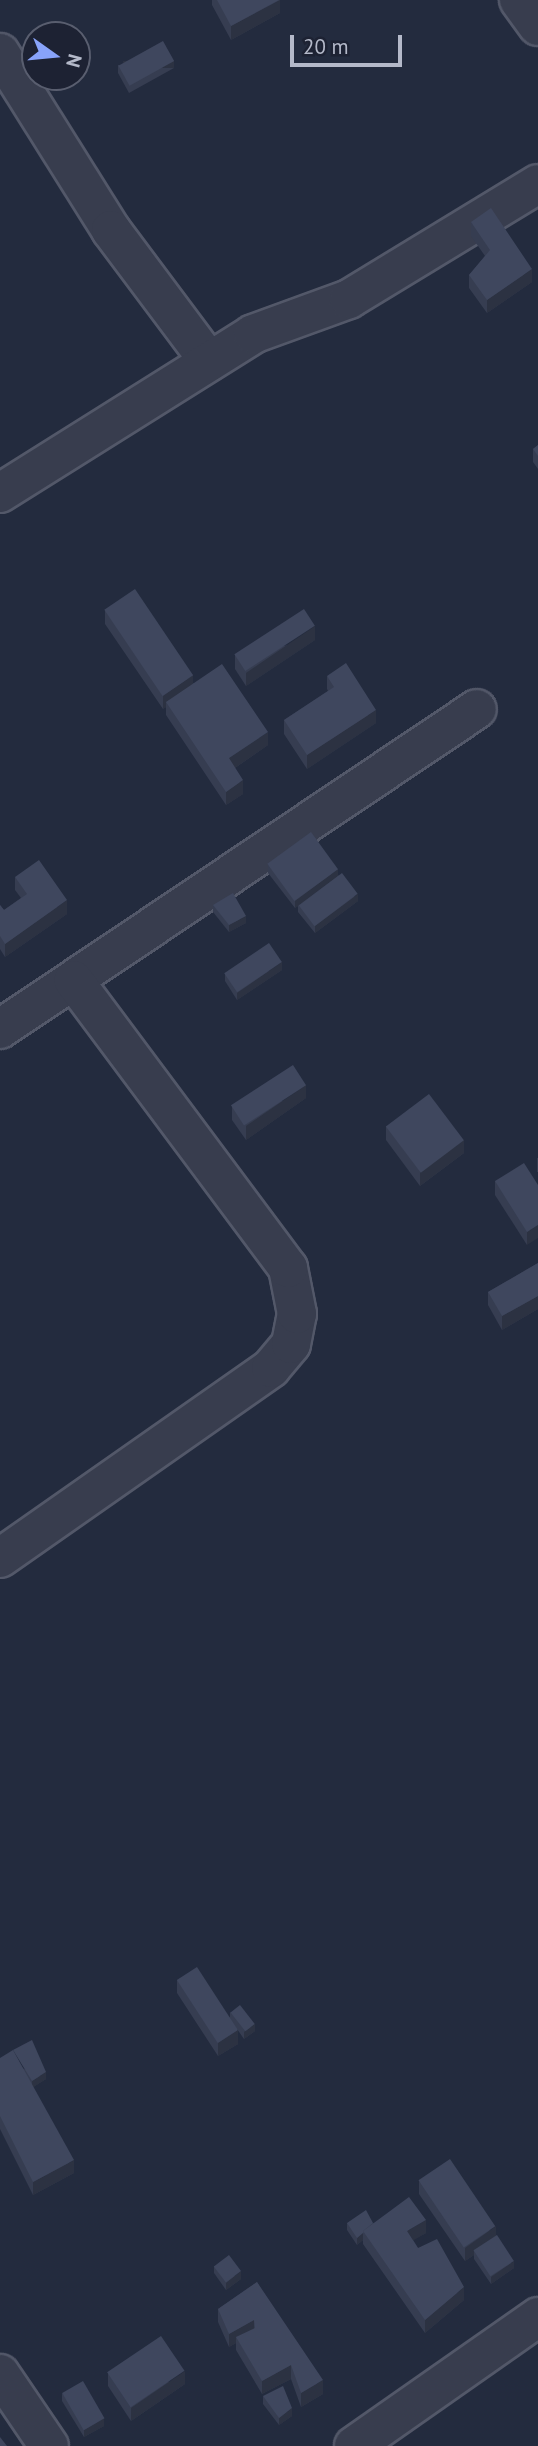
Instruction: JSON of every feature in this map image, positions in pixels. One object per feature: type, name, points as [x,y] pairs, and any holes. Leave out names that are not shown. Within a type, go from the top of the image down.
[{"type":"street","points":[[519,0],[538,26]]},
{"type":"street","points":[[0,53],[111,230],[209,361]]},
{"type":"street","points":[[0,493],[253,334],[349,299],[538,184]]},
{"type":"street","points":[[0,1030],[477,709]]},
{"type":"street","points":[[0,1558],[271,1368],[291,1344],[297,1314],[288,1268],[73,980]]},
{"type":"street","points":[[354,2446],[538,2317]]},
{"type":"street","points":[[0,2374],[49,2446]]},
{"type":"building","points":[[217,0],[279,0],[231,26]]},
{"type":"building","points":[[163,41],[174,61],[130,86],[118,66]]},
{"type":"building","points":[[491,208],[532,269],[487,300],[469,275],[490,250],[471,222]]},
{"type":"building","points":[[135,589],[193,675],[162,696],[104,610]]},
{"type":"building","points":[[304,609],[315,626],[245,671],[234,654]]},
{"type":"building","points":[[346,663],[376,710],[307,755],[284,720],[334,687],[327,676]]},
{"type":"building","points":[[222,664],[268,732],[229,758],[243,780],[226,792],[166,702]]},
{"type":"building","points":[[311,832],[338,869],[294,901],[267,864]]},
{"type":"building","points":[[39,860],[67,900],[5,944],[0,936],[0,905],[4,910],[27,894],[15,877]]},
{"type":"building","points":[[342,873],[358,894],[315,926],[299,905]]},
{"type":"building","points":[[233,893],[246,916],[229,925],[213,905]]},
{"type":"building","points":[[269,943],[282,962],[237,992],[224,973]]},
{"type":"building","points":[[293,1065],[306,1085],[244,1125],[231,1105]]},
{"type":"building","points":[[429,1094],[464,1140],[421,1173],[386,1126]]},
{"type":"building","points":[[524,1163],[538,1185],[538,1225],[527,1232],[495,1181]]},
{"type":"building","points":[[538,1263],[538,1296],[502,1316],[488,1292]]},
{"type":"building","points":[[197,1967],[238,2030],[218,2043],[177,1980]]},
{"type":"building","points":[[240,2005],[255,2024],[245,2031],[231,2012]]},
{"type":"building","points":[[32,2040],[46,2072],[32,2081],[13,2050]]},
{"type":"building","points":[[13,2050],[74,2160],[33,2182],[0,2116],[0,2058]]},
{"type":"building","points":[[450,2159],[495,2226],[464,2247],[418,2180]]},
{"type":"building","points":[[409,2197],[426,2220],[407,2231],[418,2248],[437,2239],[464,2287],[425,2320],[363,2231]]},
{"type":"building","points":[[366,2210],[373,2223],[357,2238],[347,2223]]},
{"type":"building","points":[[497,2235],[514,2261],[490,2276],[474,2250]]},
{"type":"building","points":[[229,2255],[241,2271],[226,2282],[214,2266]]},
{"type":"building","points":[[257,2282],[323,2380],[301,2393],[291,2365],[262,2381],[236,2337],[255,2328],[254,2320],[229,2334],[218,2309]]},
{"type":"building","points":[[161,2336],[184,2371],[131,2407],[107,2372]]},
{"type":"building","points":[[83,2381],[104,2418],[84,2430],[62,2393]]},
{"type":"building","points":[[283,2386],[292,2408],[279,2418],[263,2396]]},
{"type":"building","points":[[0,2437],[7,2446],[0,2446]]}]
